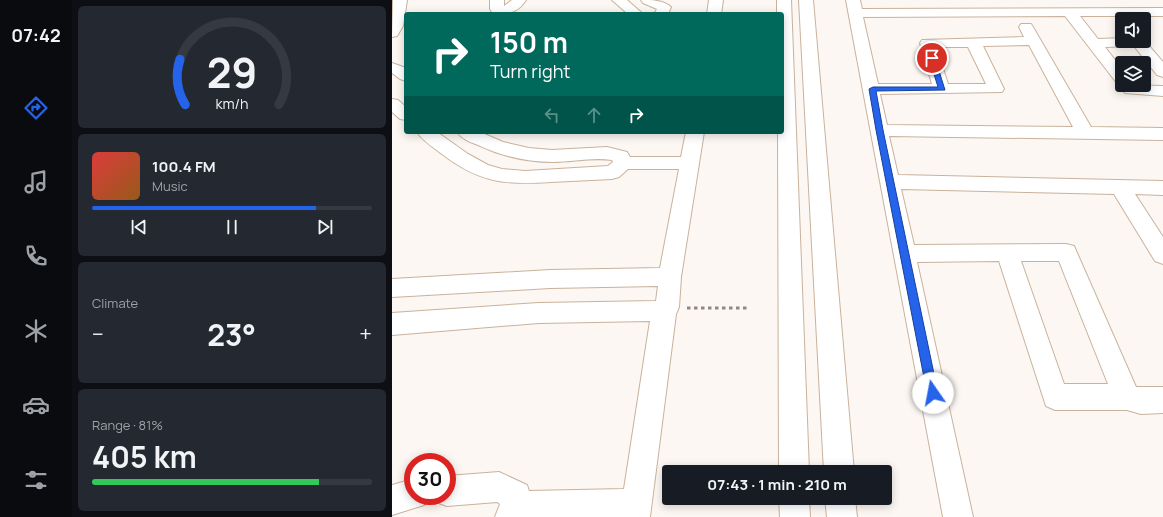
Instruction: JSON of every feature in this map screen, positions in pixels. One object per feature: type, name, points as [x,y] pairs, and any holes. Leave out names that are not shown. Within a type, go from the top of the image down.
[{"type":"street","points":[[392,33],[396,27],[397,9],[400,0]]},
{"type":"street","points":[[497,0],[497,9],[508,12],[519,0]]},
{"type":"street","points":[[619,0],[634,12]]},
{"type":"street","points":[[648,0],[664,7],[662,12]]},
{"type":"street","points":[[714,12],[716,0]]},
{"type":"street","points":[[784,0],[794,465]]},
{"type":"street","points":[[806,0],[839,465]]},
{"type":"street","points":[[1156,0],[1163,7]]},
{"type":"street","points":[[958,517],[879,130],[873,89],[855,6],[1018,13],[1163,12]]},
{"type":"street","points":[[1069,12],[1115,70]]},
{"type":"street","points":[[1018,13],[1085,132]]},
{"type":"street","points":[[942,89],[927,43],[1034,41]]},
{"type":"street","points":[[873,89],[996,89],[974,42]]},
{"type":"street","points":[[1094,43],[1138,42],[1163,72]]},
{"type":"street","points":[[392,68],[401,71],[404,74]]},
{"type":"street","points":[[1151,91],[1163,91]]},
{"type":"street","points":[[392,104],[404,113]]},
{"type":"street","points":[[879,130],[1163,134]]},
{"type":"street","points":[[433,138],[451,134]]},
{"type":"street","points":[[470,134],[487,143],[526,154],[551,156],[610,153],[620,156],[623,163]]},
{"type":"street","points":[[456,490],[499,487],[516,496],[513,512],[636,511],[670,276],[695,134]]},
{"type":"street","points":[[433,138],[468,163],[488,172],[502,176],[524,177],[612,172],[618,169],[623,163],[690,162]]},
{"type":"street","points":[[890,182],[1163,188]]},
{"type":"street","points":[[1120,188],[1163,255]]},
{"type":"street","points":[[904,254],[1066,252],[1127,396]]},
{"type":"street","points":[[1007,253],[1055,397],[1127,396],[1141,401],[1163,400]]},
{"type":"street","points":[[392,288],[550,279],[670,276]]},
{"type":"street","points":[[392,324],[539,314],[665,309]]},
{"type":"street","points":[[392,500],[404,497]]},
{"type":"street","points":[[794,505],[795,517]]},
{"type":"street","points":[[841,505],[842,517]]},
{"type":"path","points":[[665,309],[749,308]]},
{"type":"route","points":[[932,58],[942,89],[873,89],[879,130],[933,393]]}]
